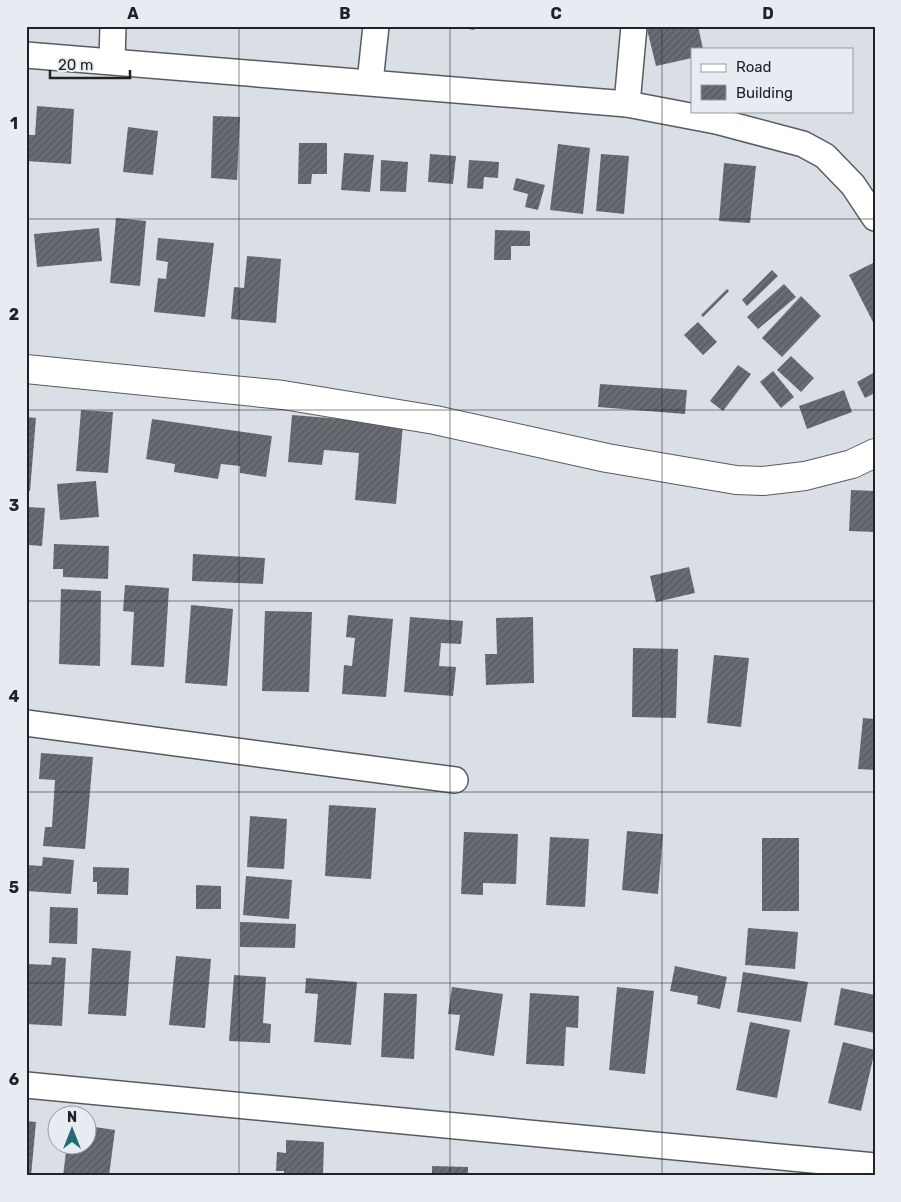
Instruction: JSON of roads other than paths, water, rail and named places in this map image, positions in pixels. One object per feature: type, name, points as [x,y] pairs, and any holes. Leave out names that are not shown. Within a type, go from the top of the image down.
[{"type":"street","points":[[112,60],[113,26]]},
{"type":"street","points":[[370,82],[376,26]]},
{"type":"street","points":[[627,104],[634,26]]},
{"type":"street","points":[[26,55],[112,60],[627,104],[716,121],[803,144],[826,156],[853,185],[875,218]]},
{"type":"street","points":[[26,369],[283,395],[436,420],[608,458],[736,480],[764,481],[805,476],[852,464],[875,453]]},
{"type":"street","points":[[26,723],[454,780]]},
{"type":"street","points":[[26,1085],[875,1166]]}]
